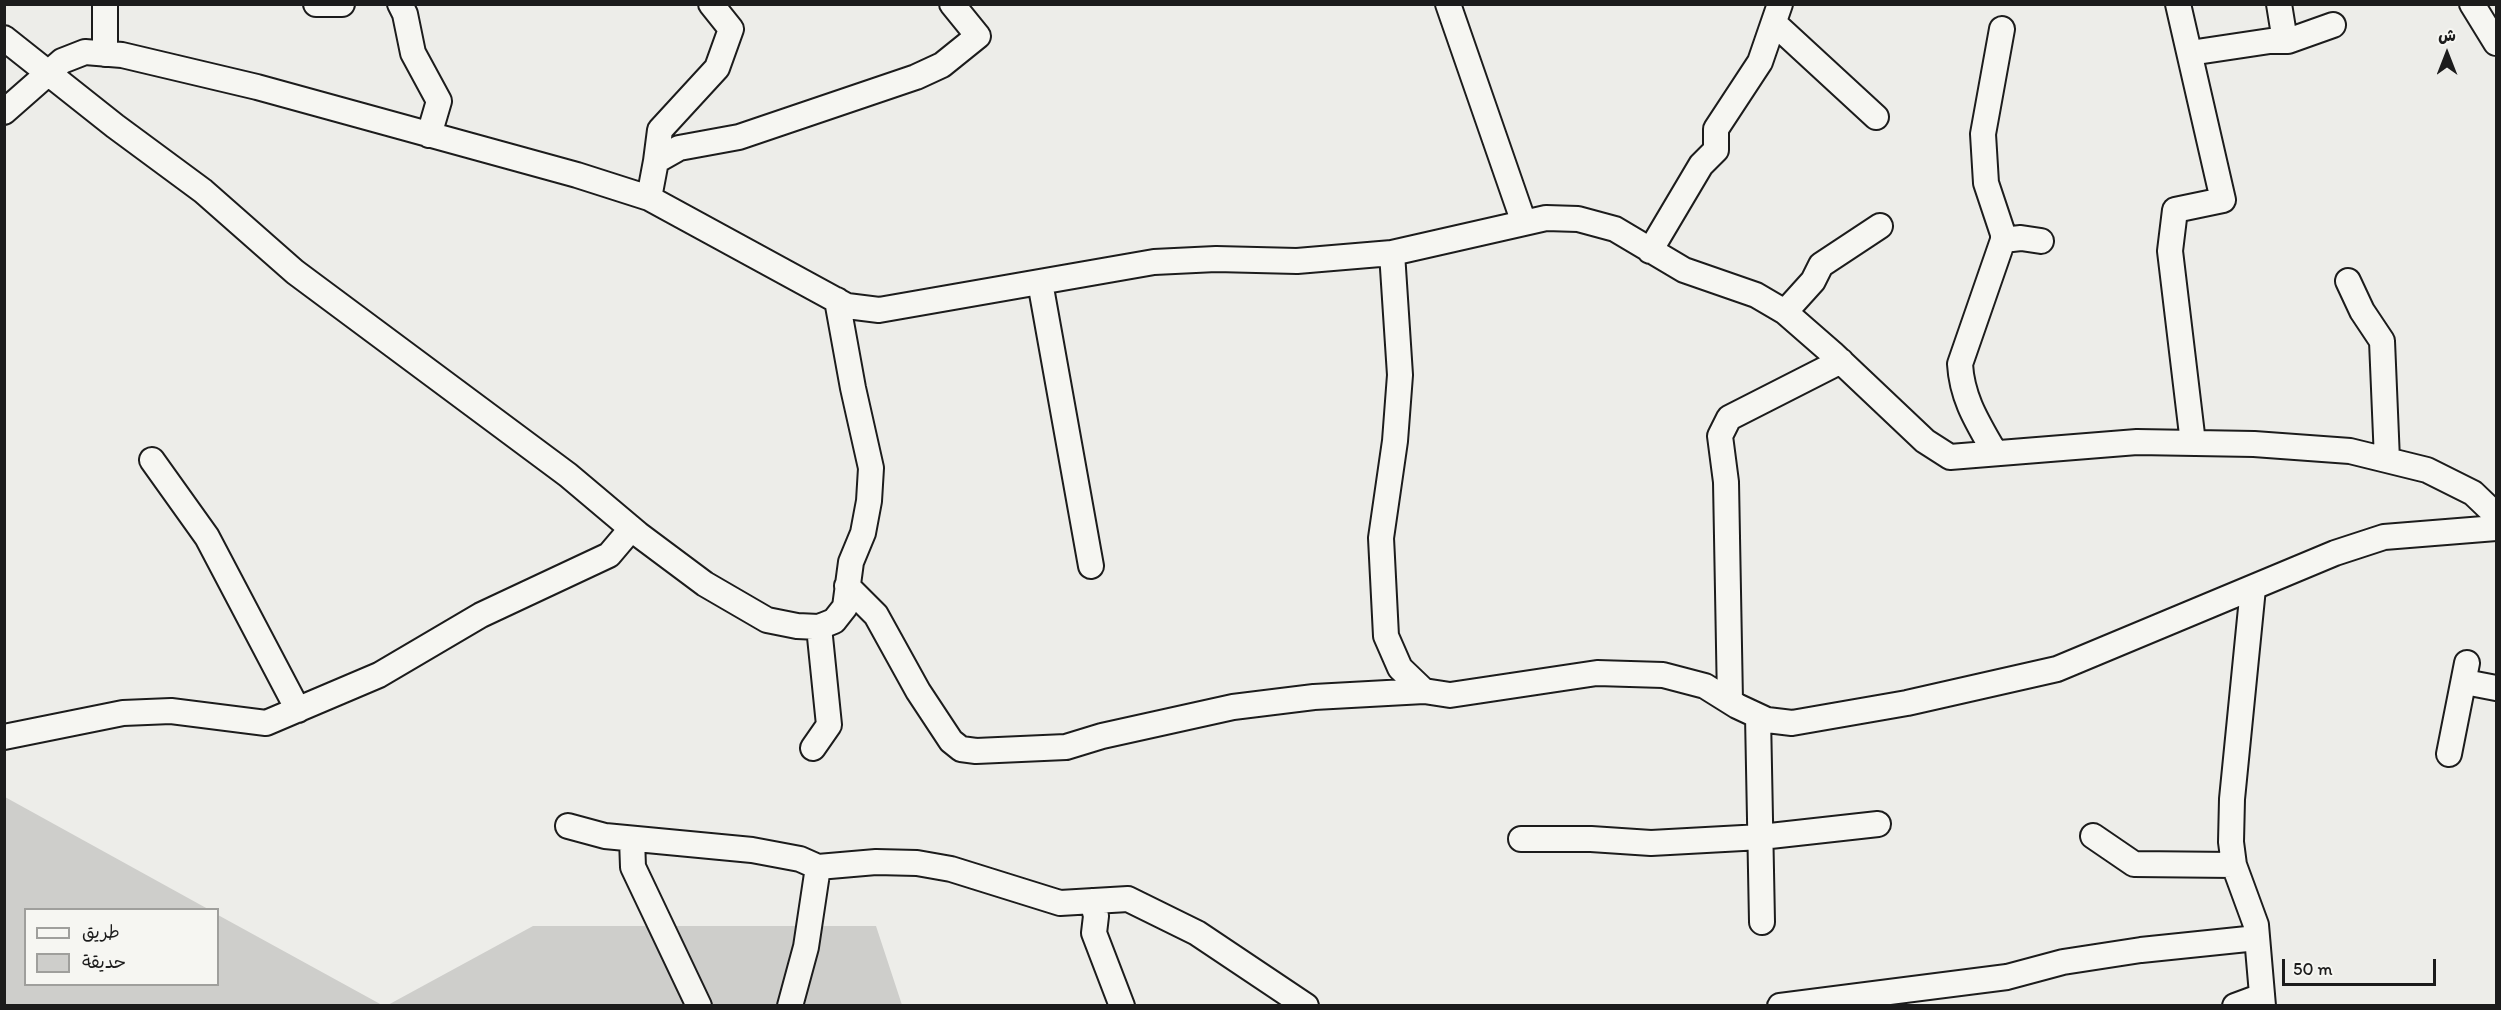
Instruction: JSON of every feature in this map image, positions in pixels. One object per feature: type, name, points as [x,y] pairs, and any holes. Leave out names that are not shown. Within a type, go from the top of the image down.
[{"type":"street","points":[[105,4],[105,54]]},
{"type":"street","points":[[316,4],[342,4]]},
{"type":"street","points":[[400,4],[405,14],[413,53],[439,101],[429,135]]},
{"type":"street","points":[[649,198],[660,130],[717,68],[728,44],[731,30],[711,4]]},
{"type":"street","points":[[656,161],[679,148],[739,137],[916,77],[942,65],[978,36],[952,4]]},
{"type":"street","points":[[1448,4],[1524,223]]},
{"type":"street","points":[[2178,4],[2223,200],[2175,210],[2170,251],[2193,443]]},
{"type":"street","points":[[2279,4],[2285,41]]},
{"type":"street","points":[[2472,4],[2496,43]]},
{"type":"street","points":[[1650,250],[1701,165],[1716,150],[1716,129],[1760,62],[1777,14],[1876,117]]},
{"type":"street","points":[[2190,53],[2270,41],[2285,41],[2333,25]]},
{"type":"street","points":[[1995,453],[1969,408],[1961,383],[1960,364],[2003,240],[1986,183],[1983,134],[2002,30]]},
{"type":"street","points":[[4,38],[50,72],[115,126],[203,191],[295,272],[568,475],[631,529],[705,584],[767,620],[797,626],[819,627],[834,621],[845,607],[851,562],[863,533],[869,501],[871,468],[837,300]]},
{"type":"street","points":[[4,112],[62,61],[85,52],[122,56],[257,87],[577,175],[649,198],[847,306],[879,310],[1154,262],[1216,259],[1297,261],[1392,253],[1546,218],[1578,219],[1615,229],[1684,270],[1756,295],[1785,312],[1841,361],[1925,441],[1950,457],[2137,442],[2254,444],[2350,451],[2427,470],[2473,493],[2496,515]]},
{"type":"street","points":[[1785,312],[1813,281],[1821,265],[1880,226]]},
{"type":"street","points":[[2003,240],[2020,238],[2041,241]]},
{"type":"street","points":[[1392,253],[1400,375],[1395,441],[1381,538],[1386,636],[1400,668],[1424,691]]},
{"type":"street","points":[[2349,281],[2362,311],[2382,341],[2387,460]]},
{"type":"street","points":[[1040,282],[1091,566]]},
{"type":"street","points":[[1730,701],[1726,482],[1720,436],[1729,418],[1841,361]]},
{"type":"street","points":[[153,460],[207,537],[298,710]]},
{"type":"street","points":[[848,586],[876,615],[918,691],[951,741],[961,749],[976,752],[1066,747],[1102,736],[1233,707],[1314,697],[1424,691],[1450,695],[1597,672],[1663,675],[1705,686],[1767,720],[1792,723],[1908,703],[2057,669],[2335,553],[2384,537],[2496,528]]},
{"type":"street","points":[[4,737],[123,713],[171,711],[266,723],[379,675],[481,615],[609,555],[631,529]]},
{"type":"street","points":[[2235,1005],[2263,1001],[2256,925],[2234,865],[2231,842],[2232,799],[2253,588]]},
{"type":"street","points":[[813,748],[829,725],[819,627]]},
{"type":"street","points":[[2449,754],[2466,672],[2496,688]]},
{"type":"street","points":[[1758,716],[1762,922]]},
{"type":"street","points":[[1521,839],[1591,839],[1651,843],[1761,837],[1878,824]]},
{"type":"street","points":[[568,826],[605,836],[752,849],[800,859],[818,867],[876,862],[917,863],[951,869],[1060,903],[1128,899],[1197,933],[1306,1005]]},
{"type":"street","points":[[2093,836],[2134,864],[2234,865]]},
{"type":"street","points":[[632,838],[633,867],[699,1005]]},
{"type":"street","points":[[790,1005],[806,947],[818,867]]},
{"type":"street","points":[[1092,901],[1096,916],[1094,933],[1122,1005]]},
{"type":"street","points":[[1780,1005],[2007,977],[2063,962],[2141,950],[2257,938]]},
{"type":"green space","points":[[5,797],[206,908],[24,908],[24,986],[219,986],[219,916],[382,1005],[5,1005]]},
{"type":"green space","points":[[533,926],[876,926],[902,1005],[386,1006]]}]
